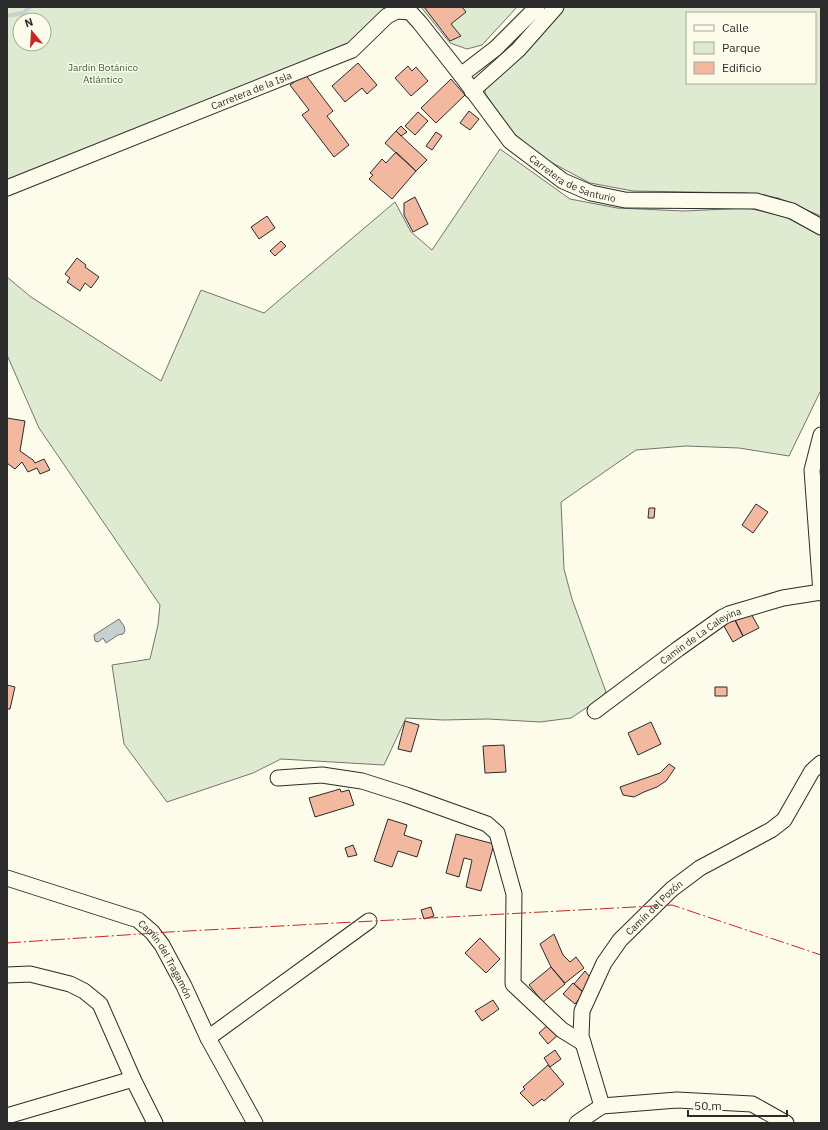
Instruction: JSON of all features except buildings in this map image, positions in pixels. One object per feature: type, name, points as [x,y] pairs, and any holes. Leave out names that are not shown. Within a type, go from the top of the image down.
[{"type":"street","points":[[461,75],[496,48],[537,7]]},
{"type":"street","points":[[472,91],[518,50],[556,7]]},
{"type":"street","name":"Carretera de la Isla","points":[[7,188],[352,50],[387,16],[397,10],[410,12],[461,75]]},
{"type":"street","name":"Carretera de Santurio","points":[[461,75],[510,141],[563,181],[591,193],[625,200],[756,201],[792,211],[821,227]]},
{"type":"street","points":[[821,435],[812,470],[821,593]]},
{"type":"street","name":"Camín de La Caleyina","points":[[595,712],[723,617],[783,598],[821,593]]},
{"type":"street","name":"Camín del Pozón","points":[[602,1106],[580,1036],[582,1011],[604,963],[620,940],[672,889],[700,868],[771,830],[784,820],[812,771],[821,763]]},
{"type":"street","points":[[278,778],[322,775],[362,781],[487,824],[497,833],[514,894],[513,984],[562,1030],[583,1043]]},
{"type":"street","name":"Camín del Tragamón","points":[[7,878],[138,920],[152,932],[162,945],[184,986],[208,1038],[255,1123]]},
{"type":"street","points":[[208,1038],[368,921]]},
{"type":"street","points":[[7,975],[30,974],[70,984],[84,991],[100,1004],[133,1079],[155,1123]]},
{"type":"street","points":[[7,1116],[133,1079]]},
{"type":"street","points":[[576,1123],[602,1106],[677,1100],[752,1104],[786,1123]]},
{"type":"green space","name":"Jardín Botánico Atlántico","points":[[7,7],[385,7],[349,44],[7,182]]},
{"type":"green space","points":[[421,7],[517,7],[482,45],[467,49],[450,43]]},
{"type":"green space","points":[[565,7],[821,7],[821,216],[778,198],[746,193],[633,191],[590,183],[543,158],[517,136],[506,125],[485,93],[486,85]]},
{"type":"green space","points":[[500,149],[570,199],[617,208],[684,211],[748,208],[786,217],[821,236],[821,390],[789,456],[739,448],[686,446],[636,450],[561,502],[564,569],[572,599],[606,692],[598,700],[571,718],[540,722],[488,719],[443,720],[406,718],[384,765],[281,759],[253,773],[167,802],[124,744],[112,665],[150,659],[158,625],[160,605],[39,428],[7,355],[7,277],[31,297],[161,381],[201,290],[264,313],[395,202],[411,232],[432,250]]},
{"type":"shaded area","points":[[119,619],[124,626],[125,631],[123,634],[118,635],[106,643],[103,638],[98,642],[95,641],[94,635]]},
{"type":"waterway","points":[[7,16],[23,13],[30,7]]},
{"type":"power","points":[[7,943],[169,932],[672,905],[821,955]]}]
